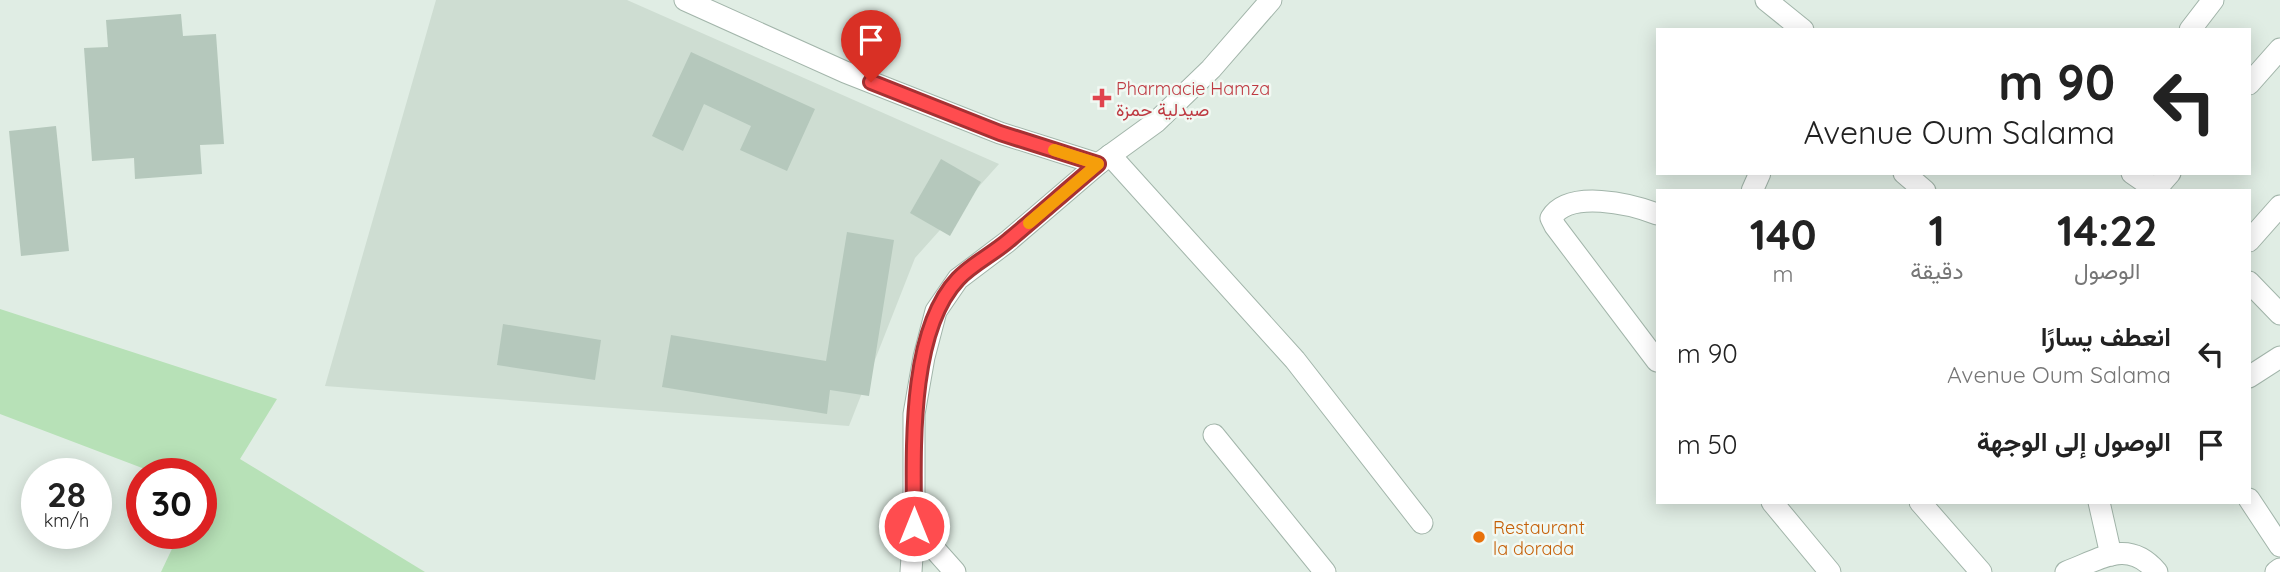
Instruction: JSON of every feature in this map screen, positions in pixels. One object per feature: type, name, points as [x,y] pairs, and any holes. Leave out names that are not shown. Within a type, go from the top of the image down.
[{"type":"street","points":[[685,0],[845,72],[1000,133],[1104,159],[1295,360],[1422,523]]},
{"type":"street","points":[[911,572],[914,526],[914,414],[923,357],[936,311],[958,279],[1007,242],[1104,159],[1156,122],[1201,78],[1270,0]]},
{"type":"street","points":[[1766,0],[1801,28]]},
{"type":"street","points":[[2192,28],[2213,0]]},
{"type":"street","points":[[2251,82],[2280,49]]},
{"type":"street","points":[[1907,175],[1923,189]]},
{"type":"street","points":[[2137,175],[2161,184]]},
{"type":"street","points":[[1656,214],[1640,208],[1585,200],[1555,211],[1551,218],[1656,359]]},
{"type":"street","points":[[2251,239],[2280,206]]},
{"type":"street","points":[[2251,284],[2280,314]]},
{"type":"street","points":[[2251,376],[2280,357]]},
{"type":"street","points":[[1214,435],[1325,572]]},
{"type":"street","points":[[2251,502],[2280,545]]},
{"type":"street","points":[[1774,504],[1830,572]]},
{"type":"street","points":[[1922,504],[1981,572]]},
{"type":"street","points":[[2099,504],[2111,555]]},
{"type":"street","points":[[914,526],[955,572]]},
{"type":"street","points":[[2066,572],[2126,552],[2139,556],[2157,572]]},
{"type":"shaded area","points":[[436,0],[627,0],[999,164],[915,258],[849,426],[325,386]]},
{"type":"green space","points":[[0,309],[277,399],[240,459],[425,572],[161,572],[172,549],[217,549],[217,458],[126,458],[126,462],[0,414]]},
{"type":"building","points":[[181,14],[183,36],[216,34],[224,144],[200,145],[202,174],[135,179],[134,158],[92,161],[84,48],[108,47],[106,20]]},
{"type":"building","points":[[691,52],[815,109],[787,171],[740,150],[751,126],[704,104],[683,151],[652,136]]},
{"type":"building","points":[[56,126],[69,251],[21,256],[9,131]]},
{"type":"building","points":[[941,159],[981,182],[950,236],[910,213]]},
{"type":"building","points":[[847,232],[894,240],[869,396],[830,390],[827,414],[662,387],[671,335],[826,361]]},
{"type":"building","points":[[503,324],[601,340],[595,380],[497,365]]},
{"type":"slow traffic","points":[[1029,223],[1098,164],[1054,150]]},
{"type":"place","name":"Pharmacie Hamza صيدلية حمزة","points":[[1102,98]]},
{"type":"place","name":"Restaurant la dorada","points":[[1479,537]]},
{"type":"route","points":[[871,82],[1000,133],[1098,164],[1007,242],[958,279],[936,311],[923,357],[914,414],[914,526]]}]
